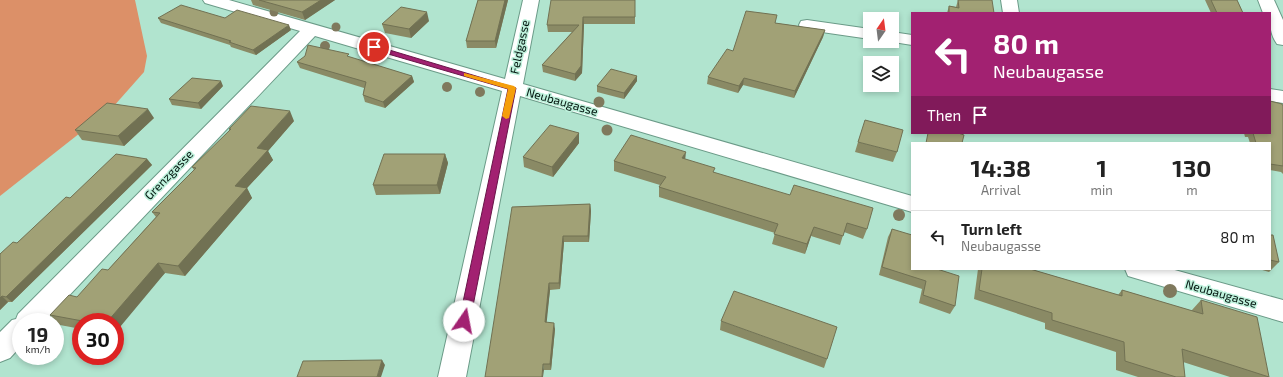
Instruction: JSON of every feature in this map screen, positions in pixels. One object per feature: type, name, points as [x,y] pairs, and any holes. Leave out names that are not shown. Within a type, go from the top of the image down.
[{"type":"street","name":"Neubaugasse","points":[[211,0],[911,204]]},
{"type":"street","name":"Feldgasse","points":[[452,377],[480,250],[531,0]]},
{"type":"street","points":[[1009,0],[1011,12]]},
{"type":"street","points":[[1266,0],[1283,40]]},
{"type":"street","points":[[807,24],[863,33]]},
{"type":"street","name":"Grenzgasse","points":[[36,313],[312,30]]},
{"type":"street","points":[[899,38],[911,40]]},
{"type":"street","points":[[1271,95],[1283,97]]},
{"type":"street","name":"Neubaugasse","points":[[1140,270],[1283,311]]},
{"type":"street","points":[[0,350],[12,337]]},
{"type":"shaded area","points":[[0,0],[135,0],[147,56],[144,72],[113,107],[0,196]]},
{"type":"building","points":[[259,0],[321,0],[302,12]]},
{"type":"building","points":[[478,0],[505,0],[495,41],[466,41]]},
{"type":"building","points":[[551,0],[635,0],[635,17],[583,17],[581,66],[575,74],[542,65],[579,25],[547,25]]},
{"type":"building","points":[[958,0],[992,0],[994,12],[949,12],[949,6],[959,8]]},
{"type":"building","points":[[1211,0],[1237,0],[1243,12],[1217,12]]},
{"type":"building","points":[[181,5],[225,18],[237,10],[289,25],[253,50],[229,42],[231,41],[158,18]]},
{"type":"building","points":[[401,7],[427,12],[409,29],[382,24]]},
{"type":"building","points":[[746,11],[777,15],[775,23],[825,30],[795,91],[744,78],[739,86],[708,77],[727,49],[733,51]]},
{"type":"building","points":[[308,45],[349,54],[347,56],[412,76],[383,102],[363,95],[366,82],[297,62],[305,56]]},
{"type":"building","points":[[611,69],[637,76],[624,93],[597,86]]},
{"type":"building","points":[[192,78],[221,81],[198,103],[169,99]]},
{"type":"building","points":[[1271,101],[1282,104],[1283,166],[1271,164],[1271,142],[1256,142],[1253,134],[1271,134]]},
{"type":"building","points":[[107,103],[148,109],[118,136],[75,130]]},
{"type":"building","points":[[251,106],[290,111],[257,148],[268,150],[235,186],[247,188],[178,266],[158,263],[115,313],[72,313],[72,319],[64,318],[64,313],[52,313],[69,295],[77,297],[102,269],[108,270],[160,213],[152,212],[196,168],[192,167],[231,129],[229,129]]},
{"type":"building","points":[[865,120],[903,130],[897,152],[858,142]]},
{"type":"building","points":[[550,125],[579,133],[552,167],[523,157]]},
{"type":"building","points":[[928,134],[964,135],[962,142],[926,142]]},
{"type":"building","points":[[631,135],[686,152],[682,158],[715,168],[713,172],[790,195],[794,185],[873,208],[867,229],[847,223],[843,236],[814,227],[807,244],[774,234],[778,224],[659,187],[666,177],[614,161]]},
{"type":"building","points":[[116,154],[147,159],[6,297],[2,296],[0,298],[0,254],[13,242],[17,243],[66,197],[70,198]]},
{"type":"building","points":[[384,154],[445,154],[437,185],[373,185]]},
{"type":"building","points":[[590,204],[588,236],[563,236],[559,283],[549,283],[545,322],[554,323],[550,364],[543,364],[542,377],[485,377],[512,207]]},
{"type":"building","points":[[892,229],[911,235],[911,270],[940,270],[959,276],[955,306],[923,295],[926,281],[882,267]]},
{"type":"building","points":[[1271,235],[1273,235],[1279,262],[1271,260]]},
{"type":"building","points":[[982,270],[1033,270],[1122,296],[1122,290],[1203,314],[1201,300],[1257,317],[1269,377],[1182,349],[1185,377],[1176,377],[1125,361],[1124,342],[1052,320],[1052,313],[979,290]]},
{"type":"building","points":[[734,291],[837,327],[827,359],[721,321]]},
{"type":"building","points":[[382,360],[377,377],[297,377],[303,361]]},
{"type":"slow traffic","points":[[466,74],[512,88],[506,116]]},
{"type":"route","points":[[374,47],[512,88],[480,250],[464,321]]}]
